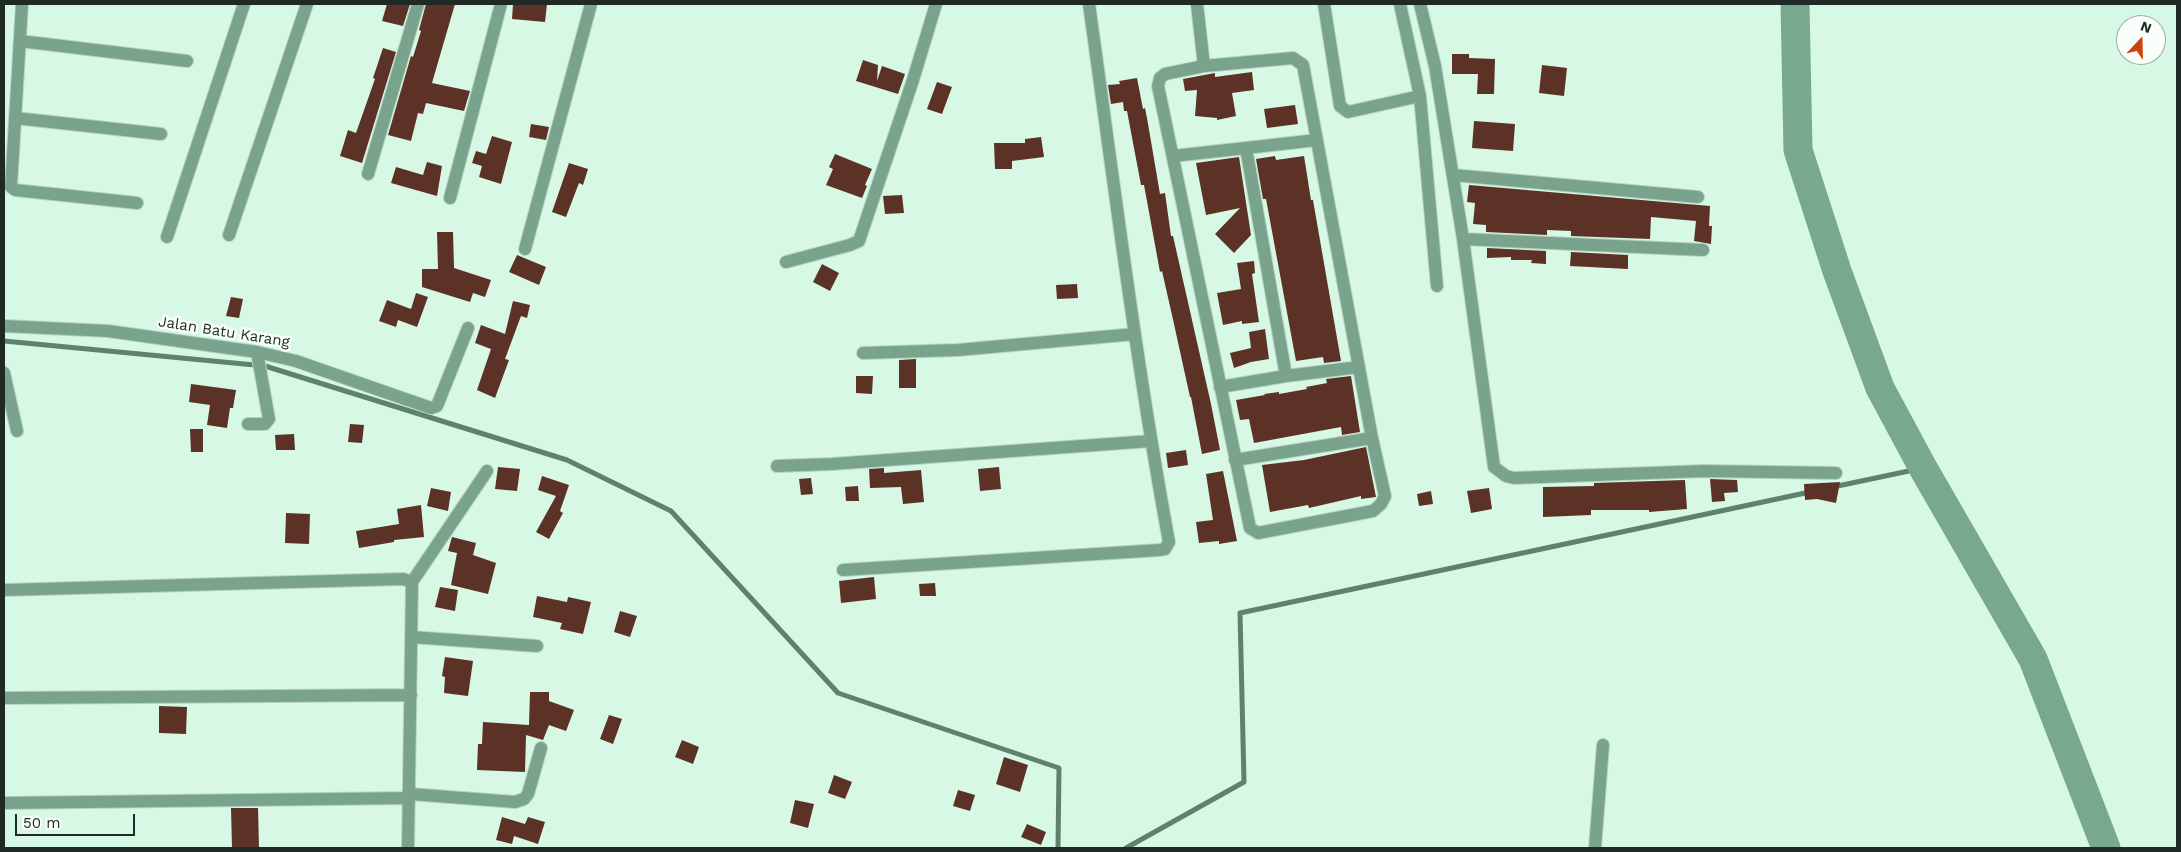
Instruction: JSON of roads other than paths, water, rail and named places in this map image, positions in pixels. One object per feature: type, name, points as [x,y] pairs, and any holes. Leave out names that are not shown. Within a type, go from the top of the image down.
[{"type":"street","points":[[22,4],[11,187],[15,190],[137,203]]},
{"type":"street","points":[[167,237],[244,4]]},
{"type":"street","points":[[230,235],[307,4]]},
{"type":"street","points":[[368,174],[418,4]]},
{"type":"street","points":[[450,198],[501,4]]},
{"type":"street","points":[[525,249],[591,4]]},
{"type":"street","points":[[786,262],[850,245],[858,240],[916,70],[936,4]]},
{"type":"street","points":[[843,570],[1165,549],[1169,542],[1134,334],[1089,4]]},
{"type":"street","points":[[1197,4],[1204,66]]},
{"type":"street","points":[[1324,4],[1340,106],[1343,110],[1348,112],[1420,96]]},
{"type":"street","points":[[1400,4],[1420,96],[1437,286]]},
{"type":"street","points":[[1420,4],[1435,66],[1463,238],[1494,467],[1499,472],[1514,478],[1704,472],[1836,473]]},
{"type":"street","points":[[20,41],[187,61]]},
{"type":"street","points":[[1293,58],[1303,65],[1358,367],[1385,496],[1373,511],[1258,533],[1250,528],[1158,86],[1160,78],[1171,72],[1204,66],[1293,58]]},
{"type":"street","points":[[15,118],[161,134]]},
{"type":"street","points":[[1173,156],[1317,140]]},
{"type":"street","points":[[1246,148],[1286,376]]},
{"type":"street","points":[[1452,175],[1698,197]]},
{"type":"street","points":[[1463,238],[1703,250]]},
{"type":"street","name":"Jalan Batu Karang","points":[[4,326],[108,331],[257,356],[296,360],[431,408],[435,408],[468,328]]},
{"type":"street","points":[[863,354],[958,350],[1134,334]]},
{"type":"street","points":[[248,424],[265,424],[269,419],[257,356]]},
{"type":"street","points":[[1220,387],[1358,367]]},
{"type":"street","points":[[4,373],[17,431]]},
{"type":"street","points":[[1235,460],[1372,438]]},
{"type":"street","points":[[777,466],[842,464],[1151,441]]},
{"type":"street","points":[[408,848],[412,582],[487,471]]},
{"type":"street","points":[[4,590],[403,579],[412,582]]},
{"type":"street","points":[[411,636],[537,646]]},
{"type":"street","points":[[4,698],[411,695]]},
{"type":"street","points":[[1595,848],[1604,745]]},
{"type":"street","points":[[4,803],[409,796],[516,802],[524,799],[528,794],[541,748]]},
{"type":"waterway","points":[[1795,4],[1798,150],[1837,271],[1880,388],[1923,468],[2033,659],[2106,848]]},
{"type":"waterway","points":[[4,341],[265,366],[567,460],[671,511],[838,693],[1059,768],[1058,848]]},
{"type":"waterway","points":[[1833,487],[1923,468]]},
{"type":"waterway","points":[[1126,848],[1244,782],[1240,613],[1810,492]]}]
